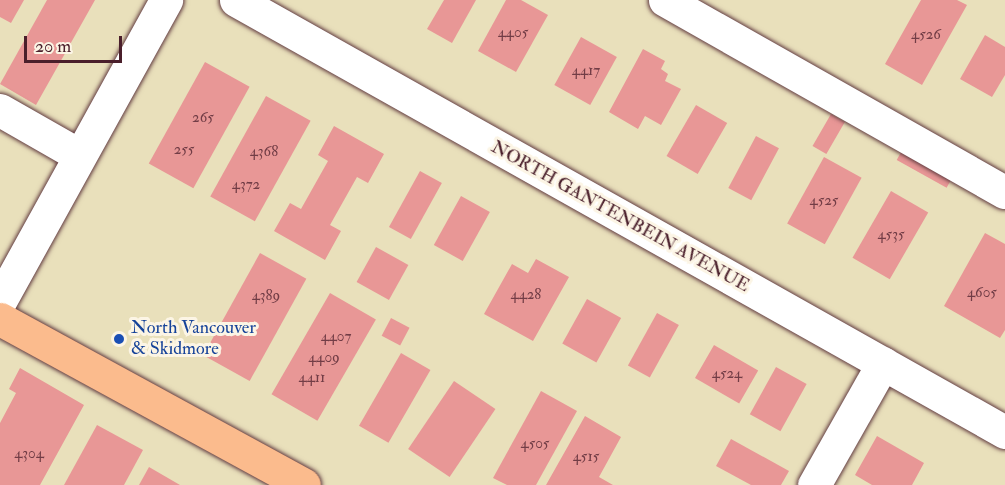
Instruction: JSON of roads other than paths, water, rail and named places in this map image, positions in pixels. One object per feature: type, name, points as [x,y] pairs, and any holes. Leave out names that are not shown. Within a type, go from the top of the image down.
[{"type":"main road","points":[[0,319],[304,485]]},
{"type":"street","points":[[0,301],[166,0]]},
{"type":"street","name":"NORTH GANTENBEIN AVENUE","points":[[236,0],[1005,432]]},
{"type":"street","points":[[665,0],[1005,192]]},
{"type":"street","points":[[0,110],[79,155]]},
{"type":"street","points":[[814,485],[883,363]]},
{"type":"place","name":"North Vancouver & Skidmore","points":[[119,339]]}]
